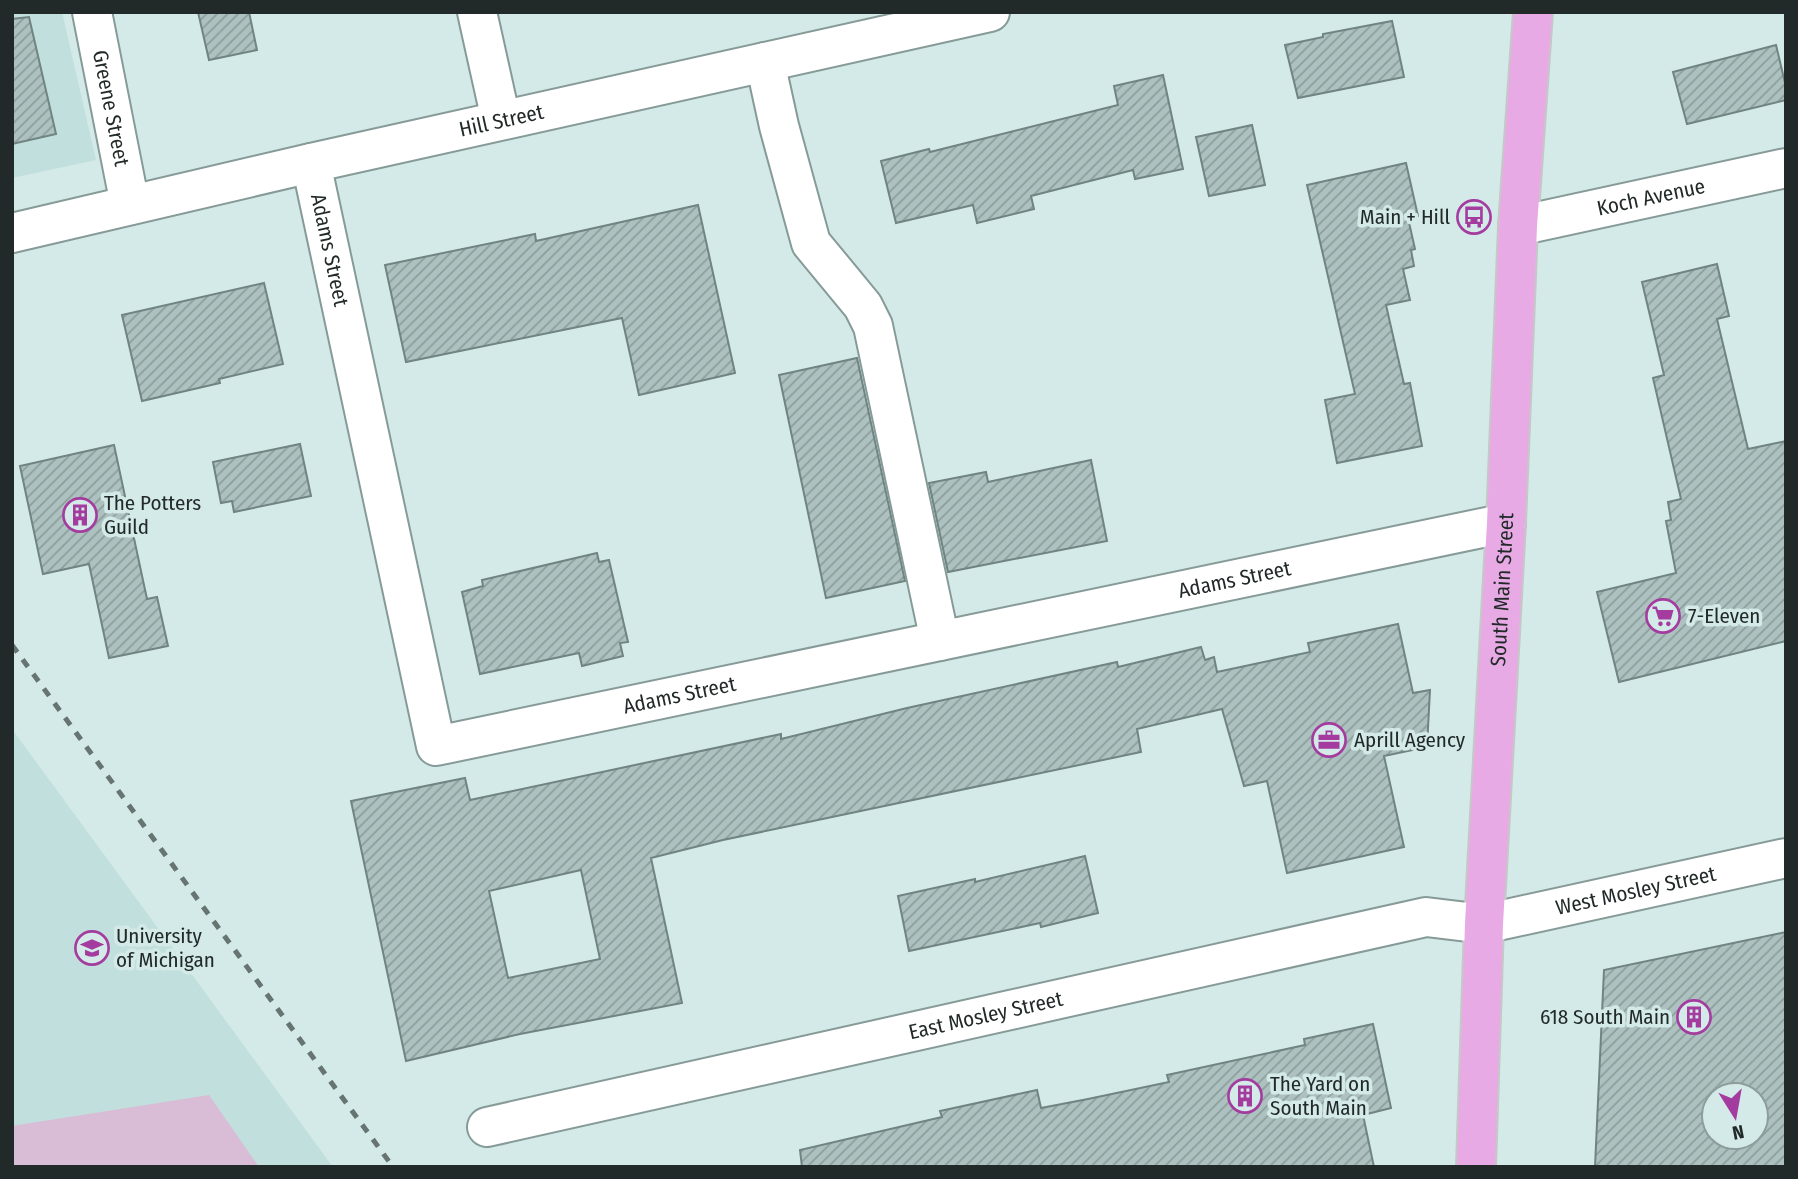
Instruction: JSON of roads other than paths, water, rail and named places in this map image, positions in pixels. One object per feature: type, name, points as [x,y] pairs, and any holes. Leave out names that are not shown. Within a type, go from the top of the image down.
[{"type":"main road","name":"South Main Street","points":[[1476,1167],[1484,924],[1506,523],[1518,226],[1533,12]]},
{"type":"street","name":"Greene Street","points":[[92,12],[130,205]]},
{"type":"street","points":[[477,12],[501,120]]},
{"type":"street","name":"Hill Street","points":[[12,233],[765,62],[861,26],[990,12]]},
{"type":"street","points":[[765,62],[811,243],[863,306],[873,326],[940,641]]},
{"type":"street","name":"Adams Street","points":[[311,163],[436,746],[1506,523]]},
{"type":"street","name":"Koch Avenue","points":[[1518,226],[1786,168]]},
{"type":"street","name":"West Mosley Street","points":[[1484,924],[1786,858]]},
{"type":"street","name":"East Mosley Street","points":[[487,1127],[1426,917],[1484,924]]},
{"type":"railway","points":[[12,645],[393,1167]]},
{"type":"place","name":"Main + Hill","points":[[1474,217]]},
{"type":"place","name":"The Potters Guild","points":[[80,515]]},
{"type":"place","name":"7-Eleven","points":[[1663,616]]},
{"type":"place","name":"Aprill Agency","points":[[1329,740]]},
{"type":"place","name":"University of Michigan","points":[[92,948]]},
{"type":"place","name":"618 South Main","points":[[1694,1017]]},
{"type":"place","name":"The Yard on South Main","points":[[1245,1096]]}]
